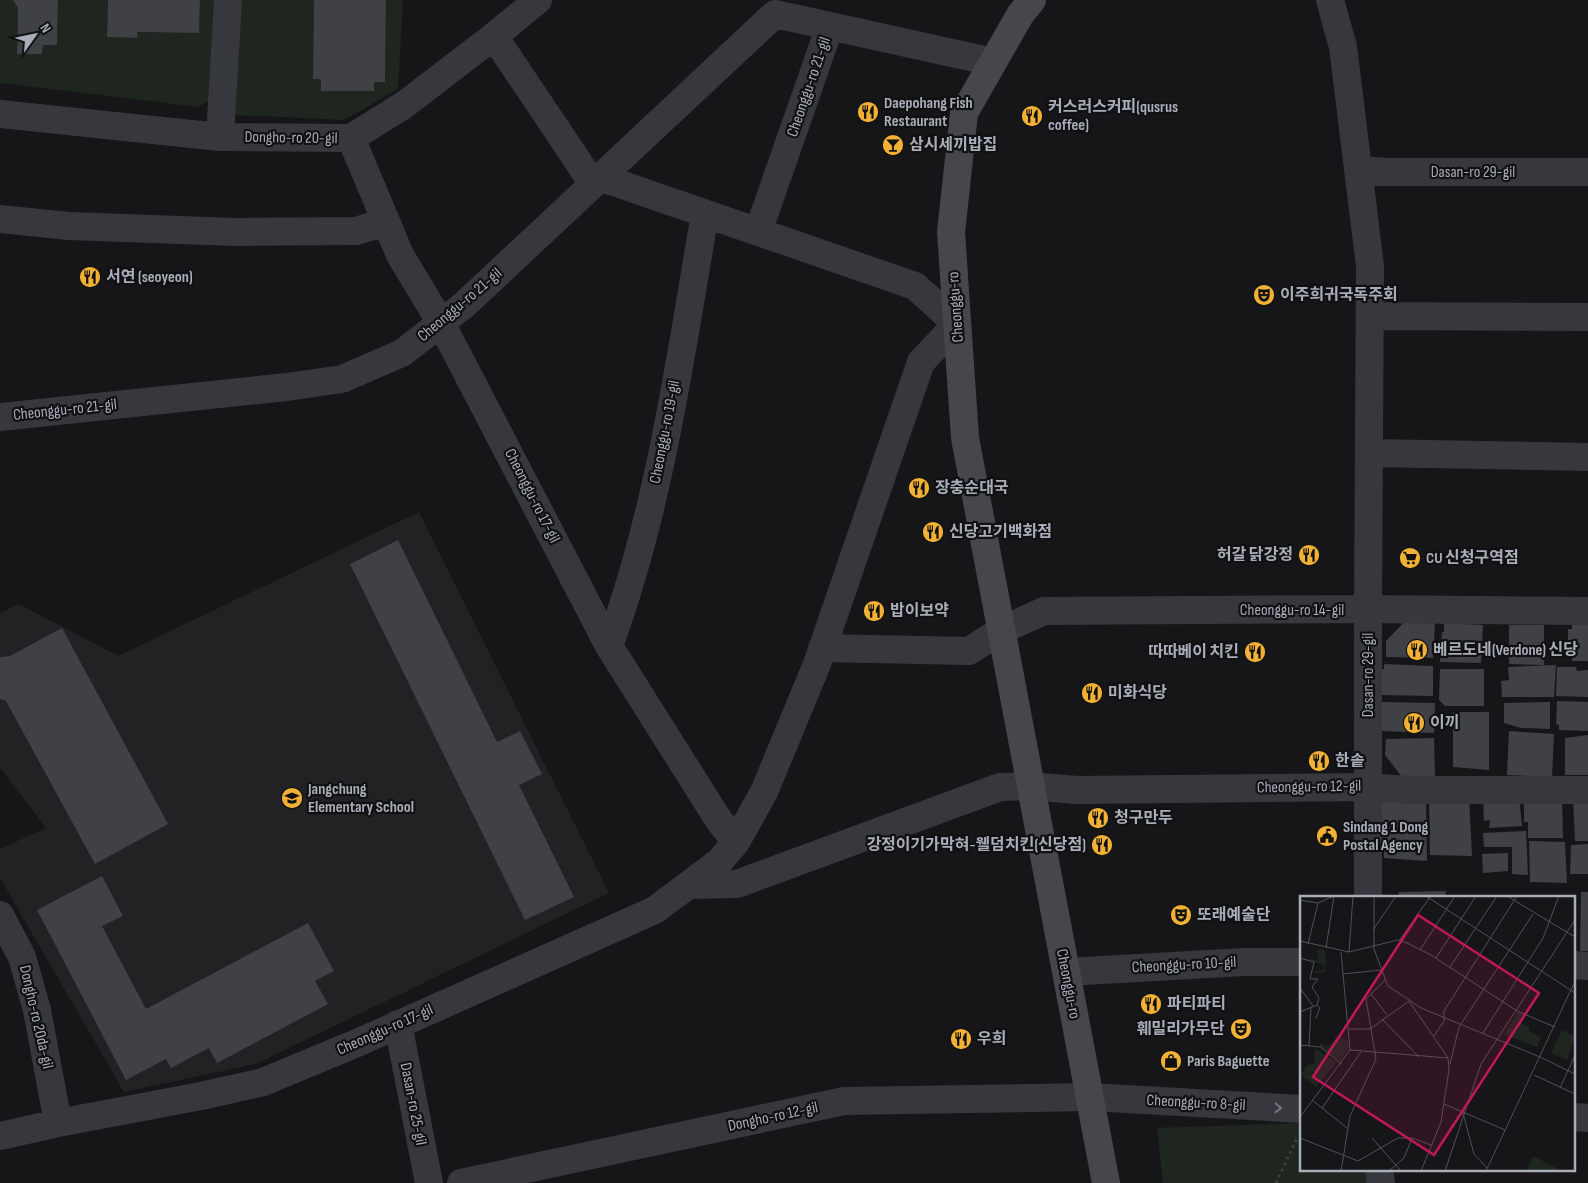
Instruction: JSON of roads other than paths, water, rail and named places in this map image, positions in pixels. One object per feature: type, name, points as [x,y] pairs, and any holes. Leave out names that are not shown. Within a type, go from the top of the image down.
[{"type":"street","points":[[220,137],[228,0]]},
{"type":"street","name":"Dongho-ro 20-gil","points":[[0,114],[220,137],[350,138],[404,104],[538,0]]},
{"type":"street","name":"Cheonggu-ro","points":[[1032,0],[1020,15],[964,113],[951,232],[965,438],[1000,631],[1106,1183]]},
{"type":"street","name":"Dasan-ro 29-gil","points":[[1330,0],[1343,47],[1370,266],[1368,896]]},
{"type":"street","name":"Cheonggu-ro 21-gil","points":[[0,417],[278,388],[342,379],[402,353],[464,305],[775,14],[993,62]]},
{"type":"street","name":"Cheonggu-ro 21-gil","points":[[758,232],[830,26]]},
{"type":"street","points":[[494,36],[587,175],[614,182],[915,286],[957,324]]},
{"type":"street","name":"Cheonggu-ro 17-gil","points":[[350,138],[400,255],[442,323],[609,646],[718,819],[736,842]]},
{"type":"street","name":"Dasan-ro 29-gil","points":[[1358,170],[1399,172],[1588,172]]},
{"type":"street","name":"Cheonggu-ro 19-gil","points":[[609,646],[626,601],[649,513],[672,400],[705,214]]},
{"type":"street","points":[[0,219],[69,226],[235,232],[356,231],[386,222]]},
{"type":"street","points":[[1370,316],[1588,317]]},
{"type":"street","name":"Cheonggu-ro 17-gil","points":[[0,1136],[58,1122],[201,1096],[263,1082],[656,910],[719,862],[736,842],[764,792],[822,648],[921,362],[957,324]]},
{"type":"street","points":[[1369,453],[1588,457]]},
{"type":"street","name":"Cheonggu-ro 14-gil","points":[[1000,631],[1044,611],[1368,609],[1588,611]]},
{"type":"street","points":[[822,648],[969,651],[1000,631]]},
{"type":"street","points":[[689,885],[738,884],[1000,786],[1030,786]]},
{"type":"street","name":"Cheonggu-ro 12-gil","points":[[1030,786],[1077,790],[1368,786],[1406,790],[1588,790]]},
{"type":"street","name":"Dongho-ro 20da-gil","points":[[0,915],[11,959],[37,1010],[58,1122]]},
{"type":"street","name":"Cheonggu-ro 10-gil","points":[[1066,972],[1244,962],[1300,962]]},
{"type":"street","name":"Dasan-ro 25-gil","points":[[398,1024],[429,1183]]},
{"type":"street","name":"Cheonggu-ro 8-gil","points":[[1090,1097],[1300,1109]]},
{"type":"street","name":"Dongho-ro 12-gil","points":[[461,1183],[844,1101],[1090,1097]]},
{"type":"street","points":[[1379,1170],[1381,1183]]},
{"type":"place","name":"Daepohang Fish Restaurant","points":[[868,112]]},
{"type":"place","name":"커스러스커피(qusrus coffee)","points":[[1032,116]]},
{"type":"place","name":"삼시세끼밥집","points":[[893,145]]},
{"type":"place","name":"서연 (seoyeon)","points":[[90,277]]},
{"type":"place","name":"이주희귀국독주회","points":[[1264,295]]},
{"type":"place","name":"장충순대국","points":[[919,488]]},
{"type":"place","name":"신당고기백화점","points":[[933,532]]},
{"type":"place","name":"허갈 닭강정","points":[[1309,555]]},
{"type":"place","name":"CU 신청구역점","points":[[1410,558]]},
{"type":"place","name":"밥이보약","points":[[874,611]]},
{"type":"place","name":"베르도네(Verdone) 신당","points":[[1417,650]]},
{"type":"place","name":"따따베이 치킨","points":[[1255,652]]},
{"type":"place","name":"미화식당","points":[[1092,693]]},
{"type":"place","name":"이끼","points":[[1414,723]]},
{"type":"place","name":"한솥","points":[[1319,761]]},
{"type":"place","name":"Jangchung Elementary School","points":[[292,798]]},
{"type":"place","name":"청구만두","points":[[1098,818]]},
{"type":"place","name":"Sindang 1 Dong Postal Agency","points":[[1327,836]]},
{"type":"place","name":"강정이기가막혀-웰덤치킨(신당점)","points":[[1102,845]]},
{"type":"place","name":"또래예술단","points":[[1181,915]]},
{"type":"place","name":"파티파티","points":[[1151,1004]]},
{"type":"place","name":"훼밀리가무단","points":[[1241,1029]]},
{"type":"place","name":"우희","points":[[961,1039]]},
{"type":"place","name":"Paris Baguette","points":[[1171,1061]]}]
